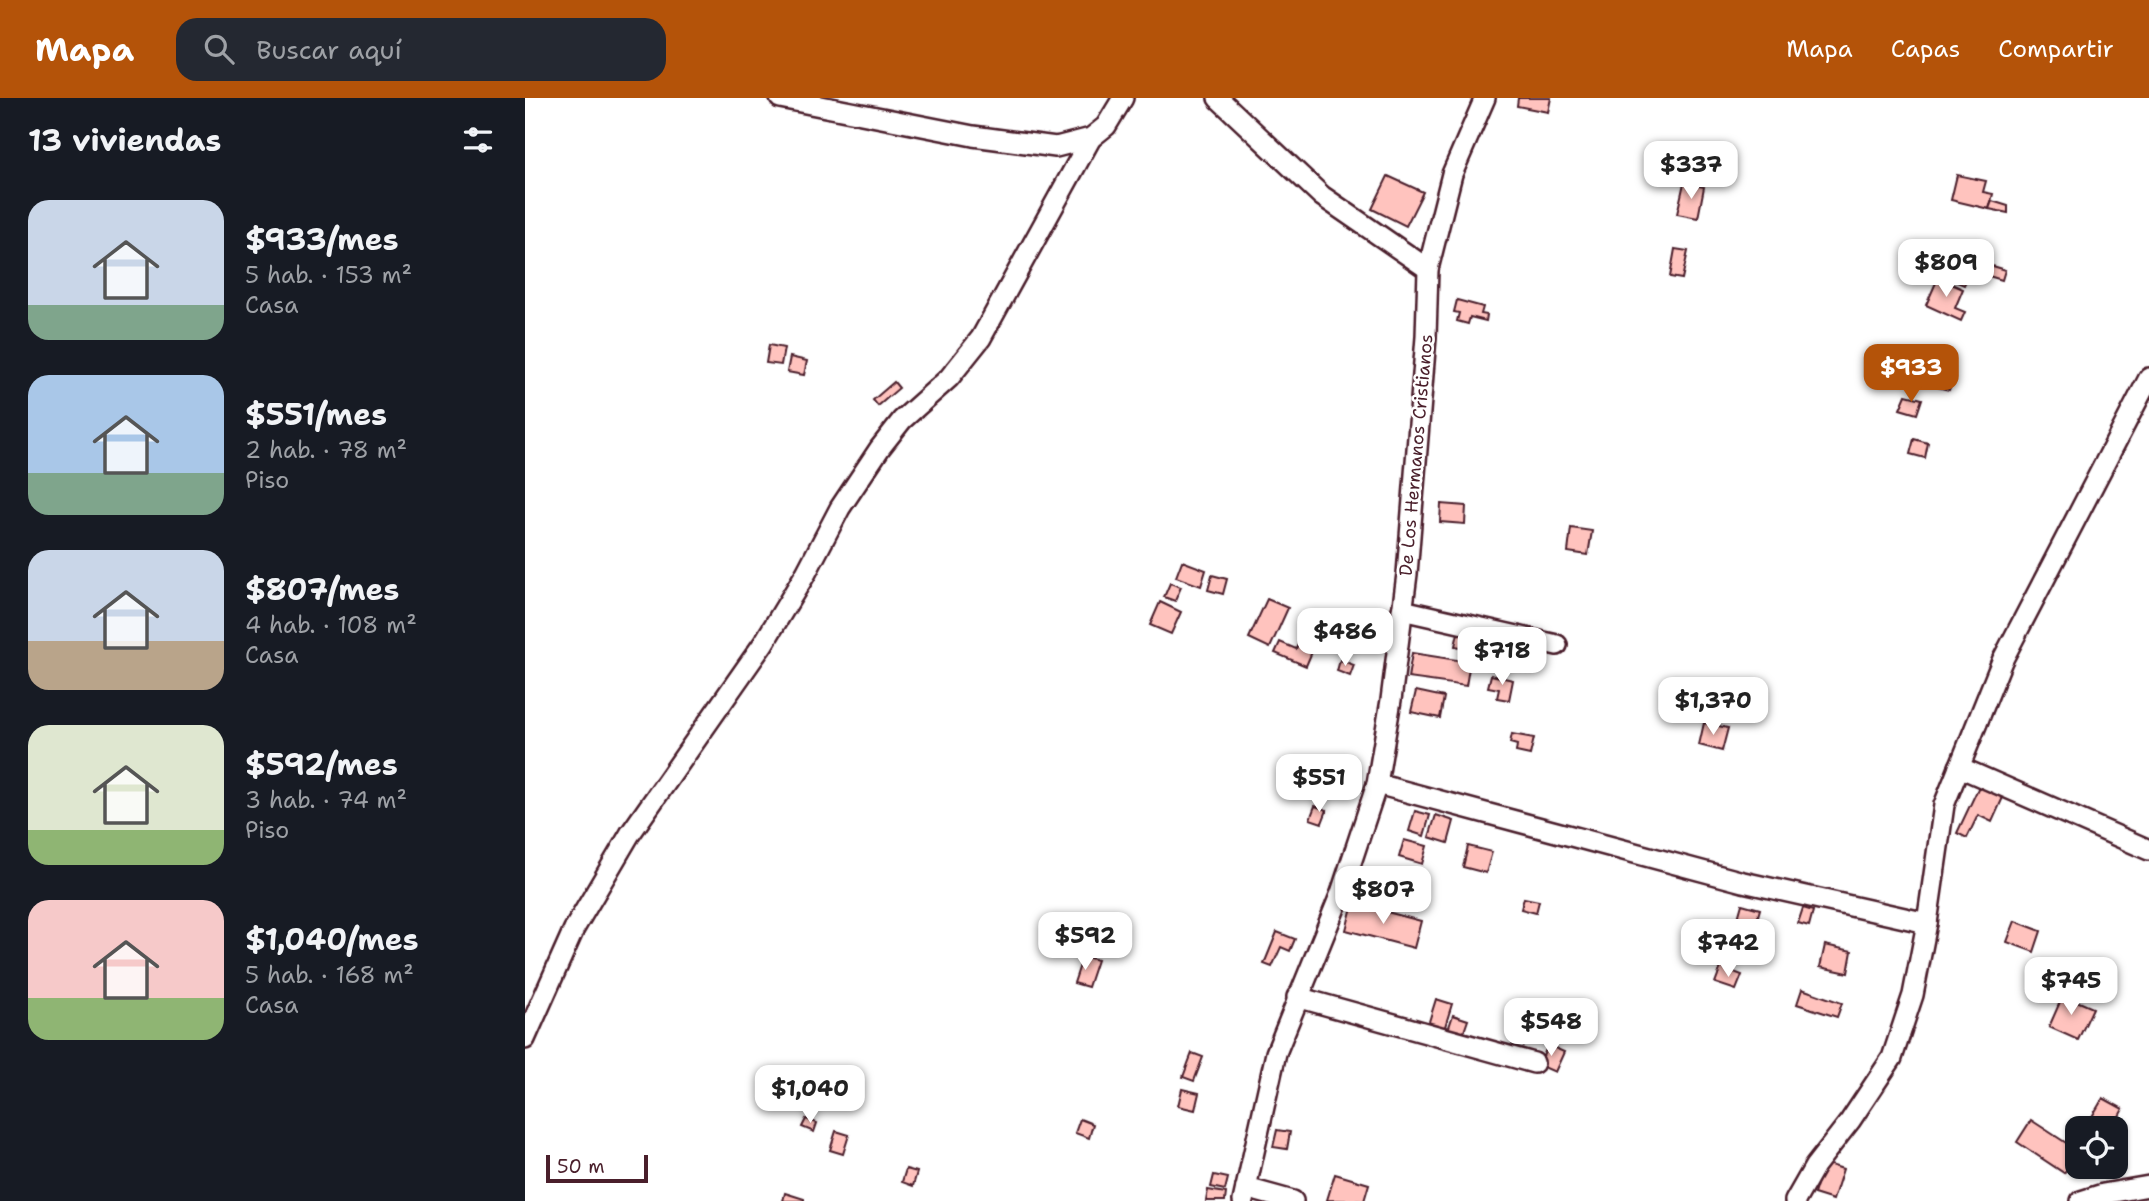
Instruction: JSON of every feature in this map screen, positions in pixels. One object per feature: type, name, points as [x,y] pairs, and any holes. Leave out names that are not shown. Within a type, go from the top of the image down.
[{"type":"street","points":[[780,98],[973,136],[1056,146],[1091,138],[1106,126],[1123,98]]},
{"type":"street","points":[[1218,98],[1322,196],[1428,269]]},
{"type":"street","name":"De Los Hermanos Cristianos","points":[[1245,1194],[1276,1053],[1341,893],[1377,784],[1407,574],[1426,337],[1428,269],[1452,174],[1485,98]]},
{"type":"street","points":[[525,1039],[574,929],[619,852],[763,644],[841,508],[880,448],[902,420],[949,378],[981,338],[1091,138]]},
{"type":"street","points":[[1795,1201],[1815,1166],[1850,1121],[1892,1058],[1913,995],[1927,923],[1944,805],[2002,661],[2149,378]]},
{"type":"street","points":[[1402,610],[1557,645]]},
{"type":"street","points":[[1959,767],[2149,850]]},
{"type":"street","points":[[1377,784],[1743,882],[1927,923]]},
{"type":"street","points":[[1297,997],[1534,1063]]},
{"type":"street","points":[[2081,1201],[2149,1186]]},
{"type":"street","points":[[1245,1194],[1293,1201]]},
{"type":"building","points":[[1518,98],[1551,98],[1548,112],[1517,106]]},
{"type":"building","points":[[1957,175],[1986,181],[1983,192],[1993,194],[1989,209],[1951,200]]},
{"type":"building","points":[[1388,176],[1423,192],[1406,226],[1372,209]]},
{"type":"building","points":[[1684,183],[1704,187],[1698,218],[1677,214]]},
{"type":"building","points":[[1992,201],[2008,206],[2008,213],[1989,209]]},
{"type":"building","points":[[1675,249],[1688,251],[1682,279],[1670,277]]},
{"type":"building","points":[[1953,255],[1975,261],[1964,285],[1945,277]]},
{"type":"building","points":[[1975,261],[2005,270],[2002,280],[1972,271]]},
{"type":"building","points":[[1938,278],[1963,289],[1955,308],[1965,312],[1961,321],[1926,305]]},
{"type":"building","points":[[1457,300],[1483,307],[1481,314],[1487,315],[1486,321],[1470,317],[1468,324],[1457,321],[1459,313],[1454,312]]},
{"type":"building","points":[[769,345],[784,348],[781,365],[766,363]]},
{"type":"building","points":[[790,357],[807,361],[804,375],[787,372]]},
{"type":"building","points":[[1941,374],[1954,377],[1949,390],[1934,386]]},
{"type":"building","points":[[894,382],[899,388],[878,406],[873,400]]},
{"type":"building","points":[[1906,395],[1922,399],[1917,414],[1900,409]]},
{"type":"building","points":[[1914,439],[1928,443],[1925,458],[1910,454]]},
{"type":"building","points":[[1441,504],[1466,506],[1465,524],[1440,522]]},
{"type":"building","points":[[1571,528],[1592,531],[1588,555],[1568,552]]},
{"type":"building","points":[[1182,561],[1206,570],[1201,586],[1176,577]]},
{"type":"building","points":[[1212,575],[1227,579],[1223,594],[1208,590]]},
{"type":"building","points":[[1170,583],[1181,587],[1175,601],[1164,597]]},
{"type":"building","points":[[1267,599],[1288,608],[1270,648],[1249,638]]},
{"type":"building","points":[[1160,602],[1181,612],[1171,634],[1150,625]]},
{"type":"building","points":[[1308,619],[1323,626],[1306,666],[1275,653],[1280,642],[1296,649]]},
{"type":"building","points":[[1459,629],[1480,634],[1477,650],[1455,646]]},
{"type":"building","points":[[1515,648],[1535,651],[1531,673],[1511,669]]},
{"type":"building","points":[[1412,653],[1470,662],[1466,686],[1408,678]]},
{"type":"building","points":[[1340,660],[1354,665],[1350,676],[1337,671]]},
{"type":"building","points":[[1491,675],[1513,680],[1509,700],[1497,698],[1499,689],[1488,687]]},
{"type":"building","points":[[1416,691],[1444,697],[1440,718],[1411,712]]},
{"type":"building","points":[[1704,723],[1728,728],[1722,751],[1699,745]]},
{"type":"building","points":[[1512,734],[1534,738],[1530,755],[1516,752],[1517,745],[1510,743]]},
{"type":"building","points":[[1981,782],[2005,793],[1992,822],[1978,815],[1967,838],[1957,833]]},
{"type":"building","points":[[1315,806],[1327,810],[1322,823],[1310,819]]},
{"type":"building","points":[[1415,811],[1430,815],[1424,836],[1409,831]]},
{"type":"building","points":[[1436,815],[1454,821],[1448,843],[1429,837]]},
{"type":"building","points":[[1404,840],[1427,846],[1422,864],[1399,857]]},
{"type":"building","points":[[1468,846],[1492,852],[1486,873],[1463,867]]},
{"type":"building","points":[[1524,898],[1539,901],[1536,913],[1521,909]]},
{"type":"building","points":[[1353,903],[1421,921],[1414,948],[1346,930]]},
{"type":"building","points":[[1742,904],[1760,909],[1753,934],[1735,929]]},
{"type":"building","points":[[1803,908],[1813,911],[1809,926],[1798,923]]},
{"type":"building","points":[[2015,921],[2041,931],[2034,952],[2007,942]]},
{"type":"building","points":[[1277,932],[1295,939],[1290,951],[1281,947],[1272,967],[1264,964]]},
{"type":"building","points":[[1825,945],[1852,951],[1848,973],[1820,967]]},
{"type":"building","points":[[1083,956],[1097,960],[1088,987],[1074,983]]},
{"type":"building","points":[[1721,967],[1742,975],[1736,990],[1715,983]]},
{"type":"building","points":[[1802,989],[1842,1003],[1837,1017],[1797,1004]]},
{"type":"building","points":[[2063,995],[2093,1008],[2078,1040],[2049,1027]]},
{"type":"building","points":[[1436,999],[1452,1004],[1443,1033],[1427,1028]]},
{"type":"building","points":[[1453,1015],[1468,1020],[1461,1040],[1446,1036]]},
{"type":"building","points":[[1548,1045],[1564,1052],[1555,1072],[1539,1065]]},
{"type":"building","points":[[1192,1053],[1203,1057],[1194,1081],[1183,1077]]},
{"type":"building","points":[[1182,1089],[1199,1093],[1195,1110],[1178,1106]]},
{"type":"building","points":[[2103,1098],[2123,1109],[2119,1116],[2092,1116]]},
{"type":"building","points":[[806,1119],[817,1123],[814,1132],[802,1127]]},
{"type":"building","points":[[1080,1119],[1093,1124],[1089,1138],[1075,1133]]},
{"type":"building","points":[[2031,1120],[2065,1142],[2065,1172],[2064,1173],[2017,1142]]},
{"type":"building","points":[[1277,1130],[1290,1132],[1287,1149],[1273,1147]]},
{"type":"building","points":[[836,1131],[849,1135],[843,1154],[830,1150]]},
{"type":"building","points":[[1824,1163],[1843,1169],[1833,1200],[1814,1194]]},
{"type":"building","points":[[906,1169],[917,1172],[913,1186],[902,1182]]},
{"type":"building","points":[[1335,1174],[1369,1184],[1364,1201],[1327,1200]]},
{"type":"building","points":[[1214,1175],[1228,1178],[1225,1190],[1211,1187]]},
{"type":"building","points":[[1208,1190],[1226,1193],[1225,1201],[1206,1201]]},
{"type":"building","points":[[785,1193],[804,1199],[804,1201],[783,1201]]}]
